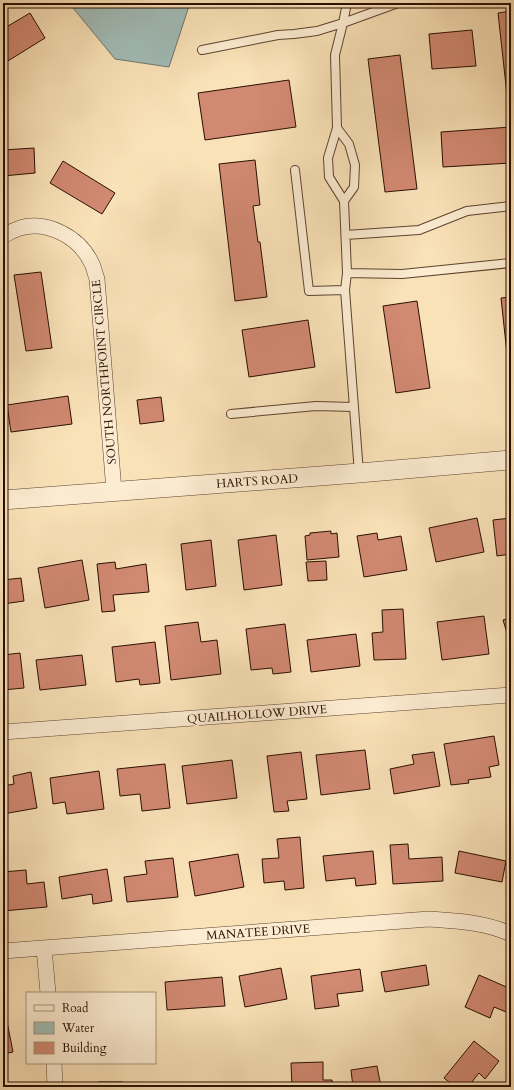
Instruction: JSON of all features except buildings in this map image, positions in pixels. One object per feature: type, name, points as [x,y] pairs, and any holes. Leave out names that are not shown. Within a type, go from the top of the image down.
[{"type":"street","name":"SOUTH NORTHPOINT CIRCLE","points":[[3,236],[20,228],[42,226],[62,232],[79,245],[91,261],[97,279],[114,492]]},
{"type":"street","name":"HARTS ROAD","points":[[3,500],[511,460]]},
{"type":"street","name":"QUAILHOLLOW DRIVE","points":[[3,732],[511,695]]},
{"type":"street","name":"MANATEE DRIVE","points":[[3,951],[428,919],[482,924],[511,934]]},
{"type":"street","points":[[44,948],[48,992]]},
{"type":"street","points":[[54,1064],[55,1087]]},
{"type":"lane","points":[[347,3],[335,55],[337,128],[328,158],[329,177],[344,201],[347,273],[345,290],[359,473]]},
{"type":"lane","points":[[202,50],[278,35],[317,31],[398,3]]},
{"type":"lane","points":[[337,128],[349,144],[355,165],[354,187],[344,201]]},
{"type":"lane","points":[[296,170],[309,291],[345,290]]},
{"type":"lane","points":[[346,235],[419,230],[467,211],[511,206]]},
{"type":"lane","points":[[347,273],[402,274],[511,263]]},
{"type":"lane","points":[[231,414],[316,406],[353,407]]},
{"type":"water","points":[[69,3],[190,3],[169,67],[115,59]]}]
